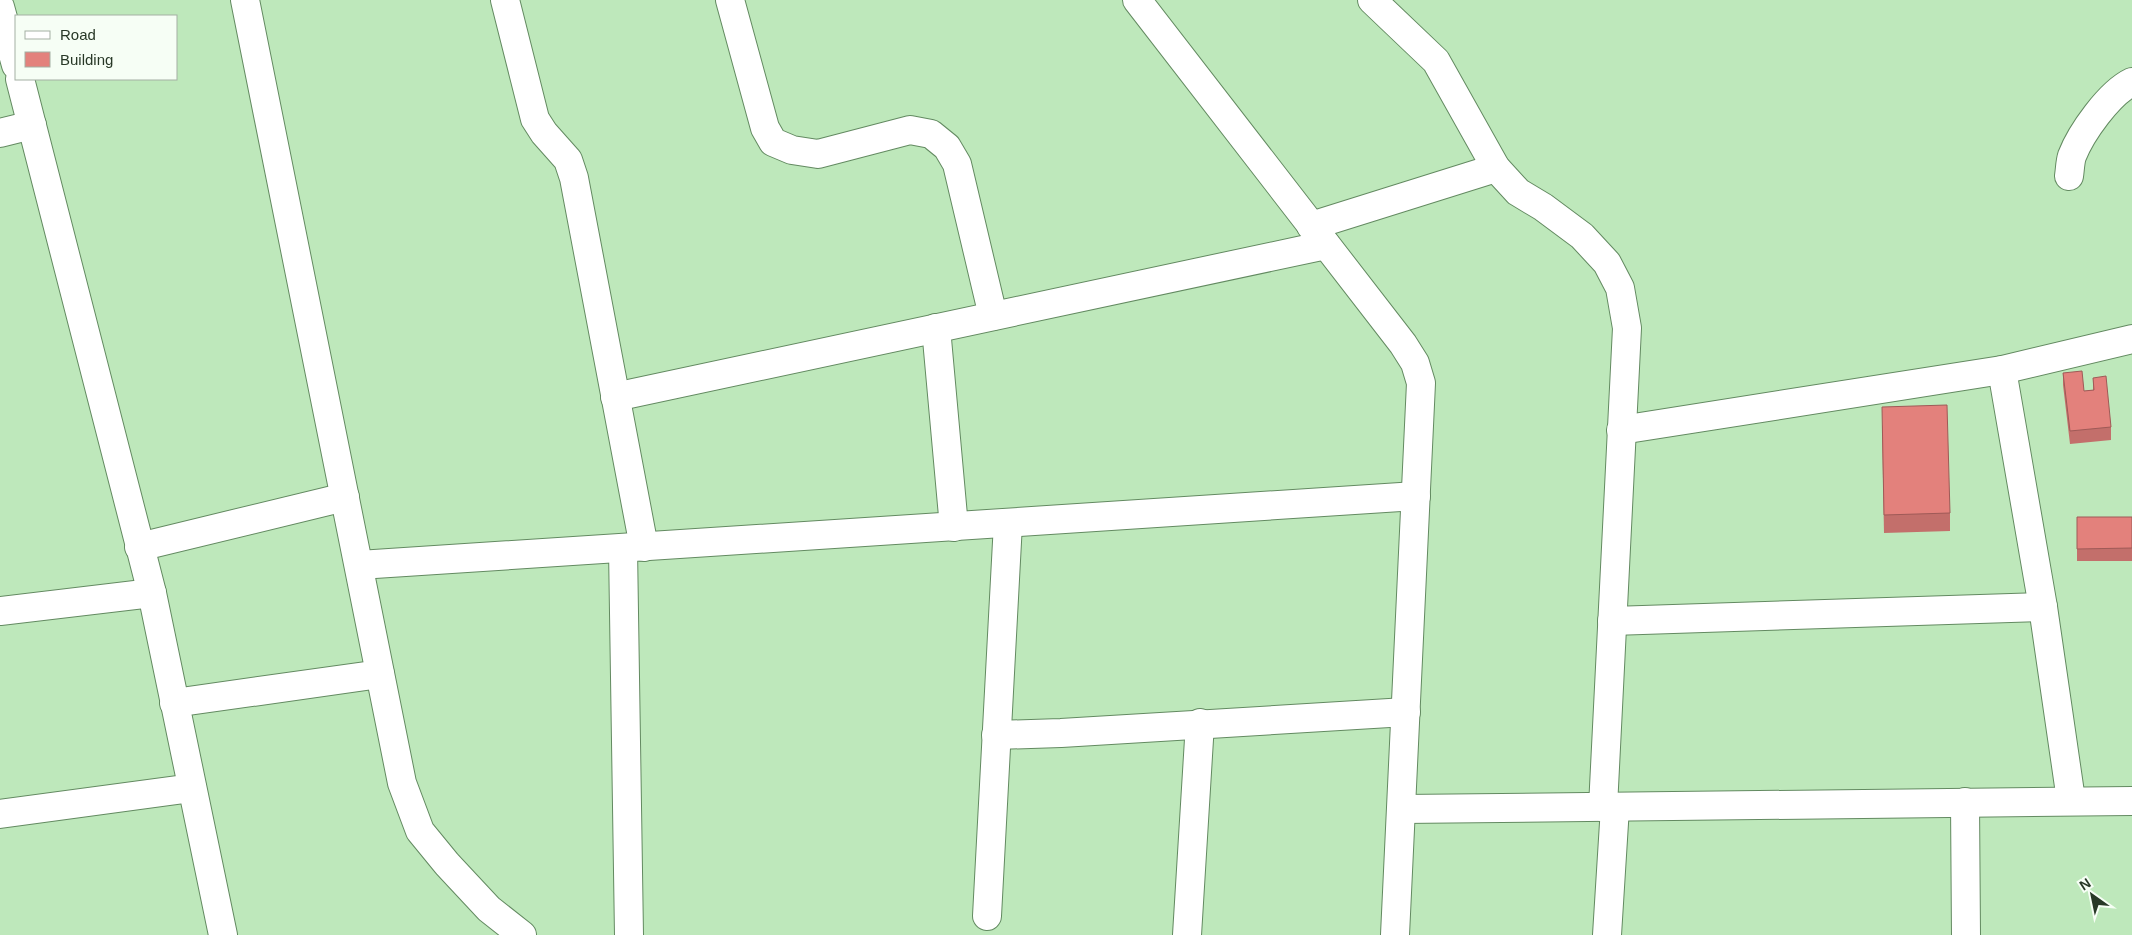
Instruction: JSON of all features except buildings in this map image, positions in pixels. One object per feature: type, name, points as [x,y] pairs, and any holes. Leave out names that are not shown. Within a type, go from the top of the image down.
[{"type":"street","points":[[245,0],[402,783],[420,831],[488,910],[522,935]]},
{"type":"street","points":[[505,0],[535,118],[544,133],[568,160],[574,178],[615,397],[633,548],[629,935]]},
{"type":"street","points":[[730,0],[764,128],[773,142],[792,150],[818,154],[910,130],[931,134],[947,147],[957,164],[993,316]]},
{"type":"street","points":[[1137,0],[1407,349],[1419,374],[1421,383],[1395,935]]},
{"type":"street","points":[[1372,0],[1436,60],[1496,168],[1518,192],[1543,207],[1582,236],[1607,263],[1620,288],[1627,328],[1612,621],[1607,935]]},
{"type":"street","points":[[0,7],[15,61]]},
{"type":"street","points":[[20,80],[152,593],[223,935]]},
{"type":"street","points":[[2069,176],[2071,158],[2089,122],[2123,86],[2132,82]]},
{"type":"street","points":[[0,133],[32,125]]},
{"type":"street","points":[[615,397],[993,316],[1319,236],[1496,168]]},
{"type":"street","points":[[936,328],[954,527]]},
{"type":"street","points":[[1621,430],[2002,370],[2132,339]]},
{"type":"street","points":[[2002,370],[2043,607],[2071,800]]},
{"type":"street","points":[[358,566],[1416,496]]},
{"type":"street","points":[[140,547],[345,497]]},
{"type":"street","points":[[987,916],[1008,523]]},
{"type":"street","points":[[0,610],[152,593]]},
{"type":"street","points":[[1612,621],[2043,607]]},
{"type":"street","points":[[174,703],[380,674]]},
{"type":"street","points":[[996,735],[1061,733],[1200,723],[1406,712]]},
{"type":"street","points":[[1187,935],[1200,723]]},
{"type":"street","points":[[0,814],[192,788]]},
{"type":"street","points":[[1402,809],[2071,800],[2132,801]]},
{"type":"street","points":[[1965,802],[1966,935]]}]
